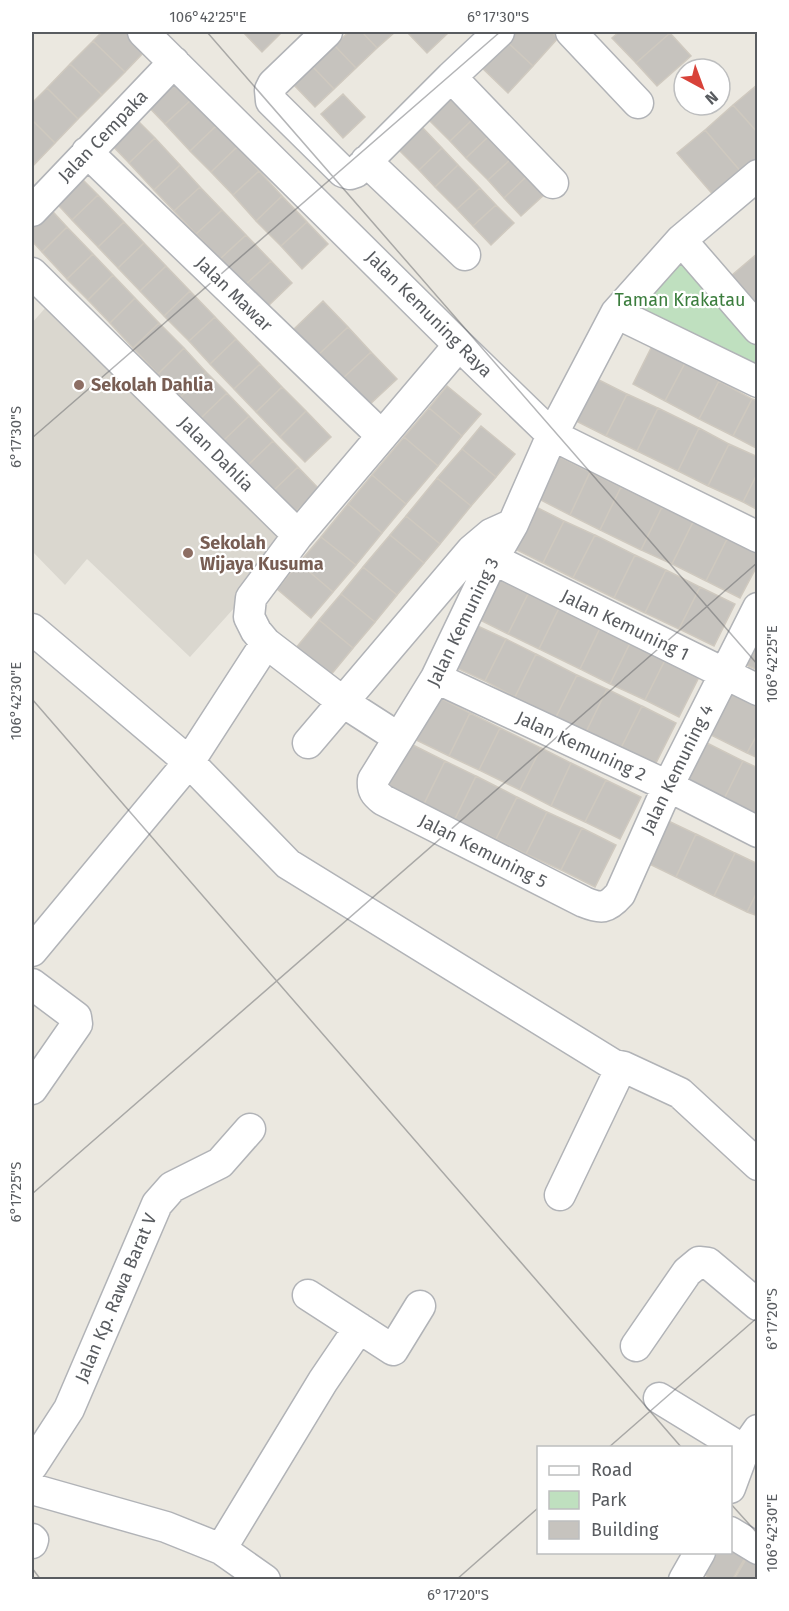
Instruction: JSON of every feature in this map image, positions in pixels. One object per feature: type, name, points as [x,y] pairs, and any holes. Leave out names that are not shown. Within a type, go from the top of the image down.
[{"type":"street","name":"Jalan Kemuning Raya","points":[[143,32],[552,435],[758,537]]},
{"type":"street","points":[[327,32],[273,84],[270,96],[272,101],[343,172],[350,174],[356,172],[451,77],[500,32]]},
{"type":"street","points":[[571,32],[638,103]]},
{"type":"street","name":"Jalan Cempaka","points":[[32,211],[174,62]]},
{"type":"street","points":[[451,77],[553,183]]},
{"type":"street","name":"Jalan Mawar","points":[[87,152],[382,436]]},
{"type":"street","points":[[366,161],[465,255]]},
{"type":"street","name":"Jalan Kemuning 3","points":[[383,800],[375,795],[372,787],[373,780],[436,678],[493,559],[513,524],[552,435],[616,313],[681,240],[758,175]]},
{"type":"street","points":[[681,240],[758,329]]},
{"type":"street","name":"Jalan Dahlia","points":[[32,273],[298,535]]},
{"type":"street","points":[[616,313],[758,381]]},
{"type":"street","points":[[399,738],[343,702],[266,643],[256,631],[249,617],[251,598],[298,535],[459,345]]},
{"type":"street","points":[[308,742],[472,550],[491,534],[513,524]]},
{"type":"street","name":"Jalan Kemuning 1","points":[[493,559],[758,690]]},
{"type":"street","name":"Jalan Kemuning 4","points":[[584,902],[597,907],[605,907],[620,894],[668,786],[758,608]]},
{"type":"street","points":[[32,629],[189,762],[288,864],[614,1065],[624,1067],[680,1093],[758,1165]]},
{"type":"street","points":[[32,951],[189,762],[266,643]]},
{"type":"street","name":"Jalan Kemuning 2","points":[[436,678],[668,786],[758,832]]},
{"type":"street","name":"Jalan Kemuning 5","points":[[383,800],[584,902]]},
{"type":"street","points":[[32,984],[76,1017],[77,1024],[32,1089]]},
{"type":"street","points":[[560,1195],[616,1078],[624,1067]]},
{"type":"street","name":"Jalan Kp. Rawa Barat V","points":[[32,1466],[69,1409],[157,1204],[172,1187],[220,1163],[250,1129]]},
{"type":"street","points":[[636,1346],[687,1272],[699,1262],[708,1263],[758,1305]]},
{"type":"street","points":[[308,1295],[393,1350],[420,1306]]},
{"type":"street","points":[[221,1549],[323,1381],[359,1328]]},
{"type":"street","points":[[659,1398],[751,1440],[732,1483]]},
{"type":"street","points":[[32,1489],[166,1527],[221,1549],[265,1580]]},
{"type":"street","points":[[732,1533],[758,1549]]},
{"type":"street","points":[[684,1580],[699,1554]]},
{"type":"shaded area","points":[[47,306],[289,547],[190,657],[87,559],[65,585],[32,551],[32,323]]},
{"type":"green space","name":"Taman Krakatau","points":[[681,240],[757,329],[757,382],[616,313]]},
{"type":"building","points":[[102,32],[126,32],[146,50],[125,72],[93,41]]},
{"type":"building","points":[[243,32],[280,32],[281,33],[262,52]]},
{"type":"building","points":[[349,32],[362,32],[377,48],[356,68],[334,45]]},
{"type":"building","points":[[362,32],[395,32],[377,48]]},
{"type":"building","points":[[407,32],[447,32],[448,33],[427,53]]},
{"type":"building","points":[[510,32],[551,32],[558,38],[533,66],[504,39]]},
{"type":"building","points":[[619,32],[670,33],[636,63],[612,38]]},
{"type":"building","points":[[670,33],[691,56],[672,57],[672,73],[657,86],[636,63]]},
{"type":"building","points":[[504,39],[533,66],[508,93],[479,65]]},
{"type":"building","points":[[93,41],[125,72],[102,95],[70,64]]},
{"type":"building","points":[[334,45],[356,68],[334,89],[312,66]]},
{"type":"building","points":[[70,64],[102,95],[78,119],[47,88]]},
{"type":"building","points":[[312,66],[334,89],[315,107],[293,84]]},
{"type":"building","points":[[167,73],[191,100],[165,124],[140,98]]},
{"type":"building","points":[[758,84],[758,133],[733,105]]},
{"type":"building","points":[[47,88],[78,119],[55,143],[32,120],[32,103]]},
{"type":"building","points":[[343,94],[365,117],[343,138],[321,114]]},
{"type":"building","points":[[452,98],[473,119],[450,141],[429,120]]},
{"type":"building","points":[[191,100],[216,126],[190,151],[165,124]]},
{"type":"building","points":[[732,106],[758,133],[758,160],[742,173],[705,130],[720,117],[732,117]]},
{"type":"building","points":[[130,113],[155,138],[129,163],[104,137]]},
{"type":"building","points":[[473,119],[489,136],[466,158],[450,141]]},
{"type":"building","points":[[32,120],[55,143],[32,167]]},
{"type":"building","points":[[216,126],[237,147],[211,172],[190,151]]},
{"type":"building","points":[[422,127],[442,148],[419,170],[398,149]]},
{"type":"building","points":[[705,130],[742,173],[715,197],[677,153]]},
{"type":"building","points":[[489,136],[511,159],[488,180],[466,158]]},
{"type":"building","points":[[155,138],[180,165],[154,190],[129,163]]},
{"type":"building","points":[[237,147],[259,171],[233,195],[211,172]]},
{"type":"building","points":[[442,148],[458,165],[435,187],[419,170]]},
{"type":"building","points":[[511,159],[527,176],[504,198],[488,180]]},
{"type":"building","points":[[180,165],[200,187],[174,211],[154,190]]},
{"type":"building","points":[[458,165],[480,188],[457,209],[435,187]]},
{"type":"building","points":[[73,170],[98,195],[72,220],[48,194]]},
{"type":"building","points":[[259,171],[282,196],[256,221],[233,195]]},
{"type":"building","points":[[527,176],[545,194],[521,216],[504,198]]},
{"type":"building","points":[[200,187],[222,210],[196,234],[174,211]]},
{"type":"building","points":[[480,188],[496,205],[473,226],[457,209]]},
{"type":"building","points":[[98,195],[124,222],[98,247],[72,220]]},
{"type":"building","points":[[282,196],[307,222],[281,246],[256,221]]},
{"type":"building","points":[[43,201],[67,227],[42,252],[32,241],[32,212]]},
{"type":"building","points":[[496,205],[514,223],[491,245],[473,226]]},
{"type":"building","points":[[222,210],[246,235],[220,259],[196,234]]},
{"type":"building","points":[[124,222],[144,243],[118,268],[98,247]]},
{"type":"building","points":[[307,222],[328,244],[302,269],[281,246]]},
{"type":"building","points":[[67,227],[93,254],[67,279],[42,252]]},
{"type":"building","points":[[246,235],[271,261],[245,285],[220,259]]},
{"type":"building","points":[[144,243],[166,266],[140,291],[118,268]]},
{"type":"building","points":[[758,253],[758,305],[732,275]]},
{"type":"building","points":[[93,254],[113,275],[88,300],[67,279]]},
{"type":"building","points":[[271,261],[292,283],[266,308],[245,285]]},
{"type":"building","points":[[166,266],[190,291],[164,316],[140,291]]},
{"type":"building","points":[[113,275],[135,298],[110,323],[88,300]]},
{"type":"building","points":[[190,291],[215,317],[189,341],[164,316]]},
{"type":"building","points":[[135,298],[159,323],[133,348],[110,323]]},
{"type":"building","points":[[323,301],[348,327],[317,356],[293,330]]},
{"type":"building","points":[[215,317],[236,339],[210,364],[189,341]]},
{"type":"building","points":[[159,323],[184,348],[158,374],[133,348]]},
{"type":"building","points":[[348,327],[371,352],[341,380],[317,356]]},
{"type":"building","points":[[236,339],[260,364],[234,389],[210,364]]},
{"type":"building","points":[[652,346],[685,363],[665,401],[633,384]]},
{"type":"building","points":[[184,348],[206,372],[181,397],[158,374]]},
{"type":"building","points":[[371,352],[397,379],[367,407],[341,380]]},
{"type":"building","points":[[685,363],[719,381],[699,419],[665,401]]},
{"type":"building","points":[[260,364],[282,387],[256,412],[234,389]]},
{"type":"building","points":[[206,372],[227,393],[201,418],[181,397]]},
{"type":"building","points":[[591,376],[627,394],[606,436],[570,418]]},
{"type":"building","points":[[719,381],[752,399],[733,436],[699,419]]},
{"type":"building","points":[[447,386],[481,414],[462,436],[429,408]]},
{"type":"building","points":[[282,387],[306,411],[280,437],[256,412]]},
{"type":"building","points":[[227,393],[249,416],[223,441],[201,418]]},
{"type":"building","points":[[627,394],[658,408],[637,451],[606,436]]},
{"type":"building","points":[[752,399],[758,401],[758,449],[733,436]]},
{"type":"building","points":[[429,408],[462,436],[438,466],[404,437]]},
{"type":"building","points":[[658,408],[699,428],[678,471],[637,451]]},
{"type":"building","points":[[306,411],[331,437],[305,462],[280,437]]},
{"type":"building","points":[[249,416],[273,441],[247,466],[223,441]]},
{"type":"building","points":[[481,426],[515,454],[496,477],[462,449]]},
{"type":"building","points":[[699,428],[729,444],[708,486],[678,471]]},
{"type":"building","points":[[404,437],[438,466],[406,504],[372,475]]},
{"type":"building","points":[[273,441],[298,467],[272,492],[247,466]]},
{"type":"building","points":[[729,444],[758,457],[758,472],[743,502],[708,486]]},
{"type":"building","points":[[462,449],[496,477],[471,506],[437,478]]},
{"type":"building","points":[[554,454],[590,472],[570,515],[533,496]]},
{"type":"building","points":[[298,467],[319,489],[293,514],[272,492]]},
{"type":"building","points":[[590,472],[621,487],[600,530],[570,515]]},
{"type":"building","points":[[758,472],[758,510],[743,502]]},
{"type":"building","points":[[372,475],[406,504],[382,533],[348,504]]},
{"type":"building","points":[[437,478],[471,506],[440,544],[406,516]]},
{"type":"building","points":[[621,487],[662,507],[641,550],[600,530]]},
{"type":"building","points":[[528,503],[564,521],[543,563],[507,545]]},
{"type":"building","points":[[348,504],[382,533],[356,565],[321,537]]},
{"type":"building","points":[[662,507],[693,522],[672,564],[641,550]]},
{"type":"building","points":[[406,516],[440,544],[424,563],[390,535]]},
{"type":"building","points":[[564,521],[595,535],[573,578],[543,563]]},
{"type":"building","points":[[693,522],[727,539],[706,581],[672,564]]},
{"type":"building","points":[[390,535],[424,563],[397,595],[363,567]]},
{"type":"building","points":[[595,535],[635,555],[614,598],[573,578]]},
{"type":"building","points":[[321,537],[356,565],[333,592],[299,563]]},
{"type":"building","points":[[727,539],[758,554],[758,564],[740,598],[706,581]]},
{"type":"building","points":[[635,555],[666,570],[645,613],[614,598]]},
{"type":"building","points":[[299,563],[333,592],[311,618],[277,589]]},
{"type":"building","points":[[363,567],[397,595],[375,622],[341,594]]},
{"type":"building","points":[[666,570],[700,587],[679,629],[645,613]]},
{"type":"building","points":[[493,574],[529,592],[508,634],[472,616]]},
{"type":"building","points":[[700,587],[735,604],[714,646],[679,629]]},
{"type":"building","points":[[529,592],[560,606],[539,649],[508,634]]},
{"type":"building","points":[[341,594],[375,622],[353,648],[319,620]]},
{"type":"building","points":[[560,606],[601,626],[580,669],[539,649]]},
{"type":"building","points":[[319,620],[353,648],[325,682],[291,654]]},
{"type":"building","points":[[469,622],[506,639],[485,681],[448,664]]},
{"type":"building","points":[[601,626],[631,641],[610,684],[580,669]]},
{"type":"building","points":[[506,639],[536,654],[515,697],[485,681]]},
{"type":"building","points":[[631,641],[666,658],[645,700],[610,684]]},
{"type":"building","points":[[758,643],[758,670],[746,665]]},
{"type":"building","points":[[536,654],[577,675],[556,717],[515,697]]},
{"type":"building","points":[[666,658],[700,675],[679,717],[645,700]]},
{"type":"building","points":[[577,675],[607,689],[586,732],[556,717]]},
{"type":"building","points":[[607,689],[642,706],[621,748],[586,732]]},
{"type":"building","points":[[732,693],[758,706],[758,733],[747,753],[711,735]]},
{"type":"building","points":[[434,695],[470,713],[449,756],[412,738]]},
{"type":"building","points":[[642,706],[676,723],[655,765],[621,748]]},
{"type":"building","points":[[470,713],[500,728],[479,770],[449,756]]},
{"type":"building","points":[[500,728],[541,748],[520,790],[479,770]]},
{"type":"building","points":[[758,733],[758,758],[747,753]]},
{"type":"building","points":[[409,743],[445,761],[424,804],[388,786]]},
{"type":"building","points":[[707,743],[743,761],[722,803],[686,785]]},
{"type":"building","points":[[541,748],[571,763],[551,806],[520,790]]},
{"type":"building","points":[[445,761],[476,776],[455,819],[424,804]]},
{"type":"building","points":[[743,761],[758,768],[758,808],[753,818],[722,803]]},
{"type":"building","points":[[571,763],[606,780],[585,822],[551,806]]},
{"type":"building","points":[[476,776],[517,797],[496,839],[455,819]]},
{"type":"building","points":[[606,780],[641,797],[620,839],[585,822]]},
{"type":"building","points":[[517,797],[547,812],[526,854],[496,839]]},
{"type":"building","points":[[547,812],[582,828],[561,870],[526,854]]},
{"type":"building","points":[[660,817],[696,834],[676,877],[639,859]]},
{"type":"building","points":[[582,828],[616,845],[595,887],[561,870]]},
{"type":"building","points":[[696,834],[735,853],[714,896],[676,877]]},
{"type":"building","points":[[735,853],[758,864],[758,890],[747,912],[714,896]]},
{"type":"building","points":[[758,890],[758,916],[747,912]]},
{"type":"building","points":[[732,1537],[751,1548],[732,1580],[713,1580],[699,1571],[710,1554],[732,1554]]},
{"type":"building","points":[[746,1559],[758,1566],[758,1580],[734,1580]]},
{"type":"place","name":"Sekolah Dahlia","points":[[79,385]]},
{"type":"place","name":"Sekolah Wijaya Kusuma","points":[[188,553]]}]
